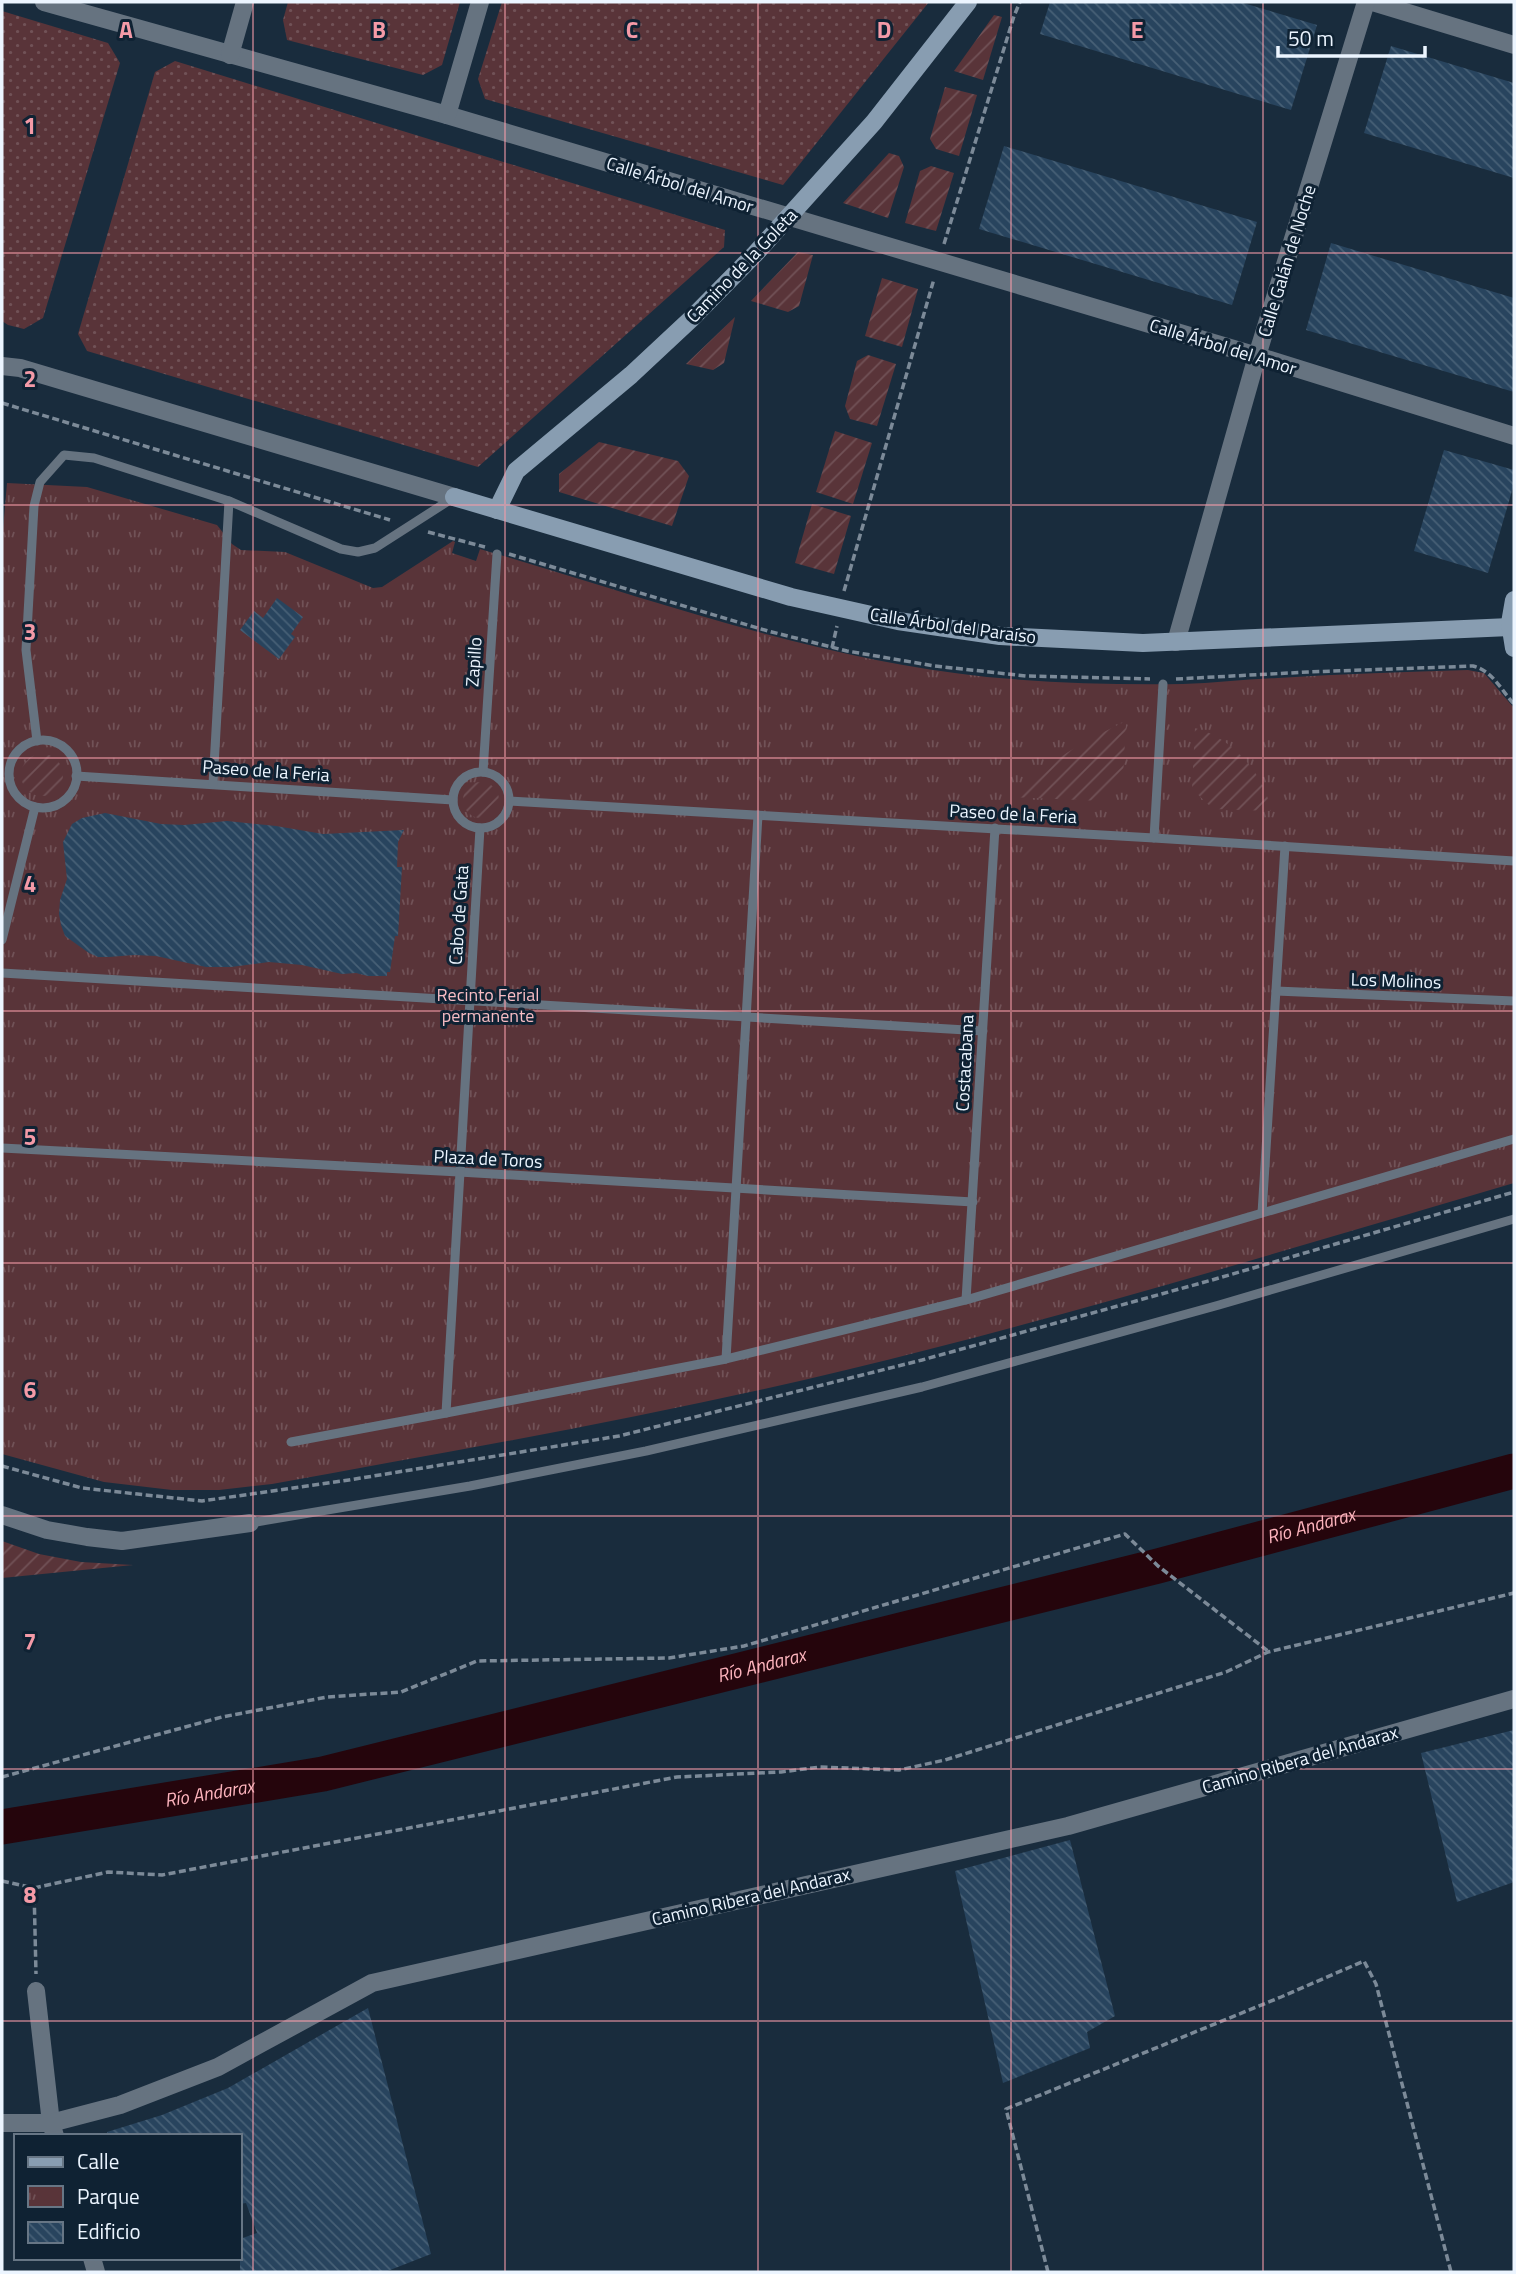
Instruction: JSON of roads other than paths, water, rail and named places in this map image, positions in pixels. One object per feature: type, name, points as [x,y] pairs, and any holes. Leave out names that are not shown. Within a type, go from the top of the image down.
[{"type":"street","name":"Calle Árbol del Amor","points":[[44,2],[447,115],[1258,356],[1514,436]]},
{"type":"street","points":[[230,55],[245,2]]},
{"type":"street","points":[[447,115],[480,2]]},
{"type":"street","name":"Camino de la Goleta","points":[[497,510],[516,471],[631,375],[691,319],[789,218],[874,122],[968,2]]},
{"type":"street","name":"Calle Galán de Noche","points":[[1176,642],[1258,356],[1366,2]]},
{"type":"street","points":[[1372,2],[1514,45]]},
{"type":"street","points":[[2,356],[20,368]]},
{"type":"street","points":[[2,366],[20,368],[454,498]]},
{"type":"street","name":"Calle Árbol del Paraíso","points":[[454,498],[791,597],[886,618],[1000,636],[1143,643],[1510,627]]},
{"type":"street","points":[[1514,600],[1510,627],[1514,648]]},
{"type":"street","points":[[2,1515],[47,1530],[122,1541],[250,1523]]},
{"type":"street","name":"Camino Ribera del Andarax","points":[[2,2123],[53,2129],[120,2105],[218,2067],[372,1983],[1068,1826],[1514,1699]]},
{"type":"street","points":[[36,1990],[53,2129]]},
{"type":"lane","points":[[37,741],[26,650],[34,506],[40,482],[64,455],[94,458],[229,501],[341,549],[358,551],[375,548],[454,498]]},
{"type":"lane","points":[[214,783],[229,501]]},
{"type":"lane","name":"Zapillo","points":[[483,772],[497,554]]},
{"type":"lane","points":[[1154,838],[1163,684]]},
{"type":"lane","points":[[37,741],[55,742],[74,760],[76,776],[72,790],[65,800],[48,807],[35,807],[24,803],[14,793],[5,772],[16,753],[27,744],[37,741]]},
{"type":"lane","points":[[474,772],[483,772],[494,775],[503,782],[509,801],[502,820],[480,828],[462,820],[454,809],[453,800],[455,789],[463,778],[474,772]]},
{"type":"lane","name":"Paseo de la Feria","points":[[76,776],[453,800]]},
{"type":"lane","name":"Paseo de la Feria","points":[[509,801],[995,828],[1514,862]]},
{"type":"lane","points":[[2,940],[35,807]]},
{"type":"lane","points":[[726,1359],[758,815]]},
{"type":"lane","name":"Cabo de Gata","points":[[446,1413],[480,828]]},
{"type":"lane","name":"Costacabana","points":[[966,1300],[995,828]]},
{"type":"lane","points":[[1262,1213],[1285,846]]},
{"type":"lane","points":[[2,973],[983,1031]]},
{"type":"lane","name":"Los Molinos","points":[[1276,991],[1514,1001]]},
{"type":"lane","points":[[291,1442],[726,1359],[966,1300],[1514,1139]]},
{"type":"lane","name":"Plaza de Toros","points":[[2,1148],[973,1202]]},
{"type":"lane","points":[[250,1523],[470,1486],[646,1451],[909,1390],[1219,1305],[1514,1219]]},
{"type":"waterway","name":"Río Andarax","points":[[2,1827],[323,1774],[1158,1566],[1514,1471]]},
{"type":"park label","name":"Recinto Ferial permanente","points":[[488,1005]]}]
